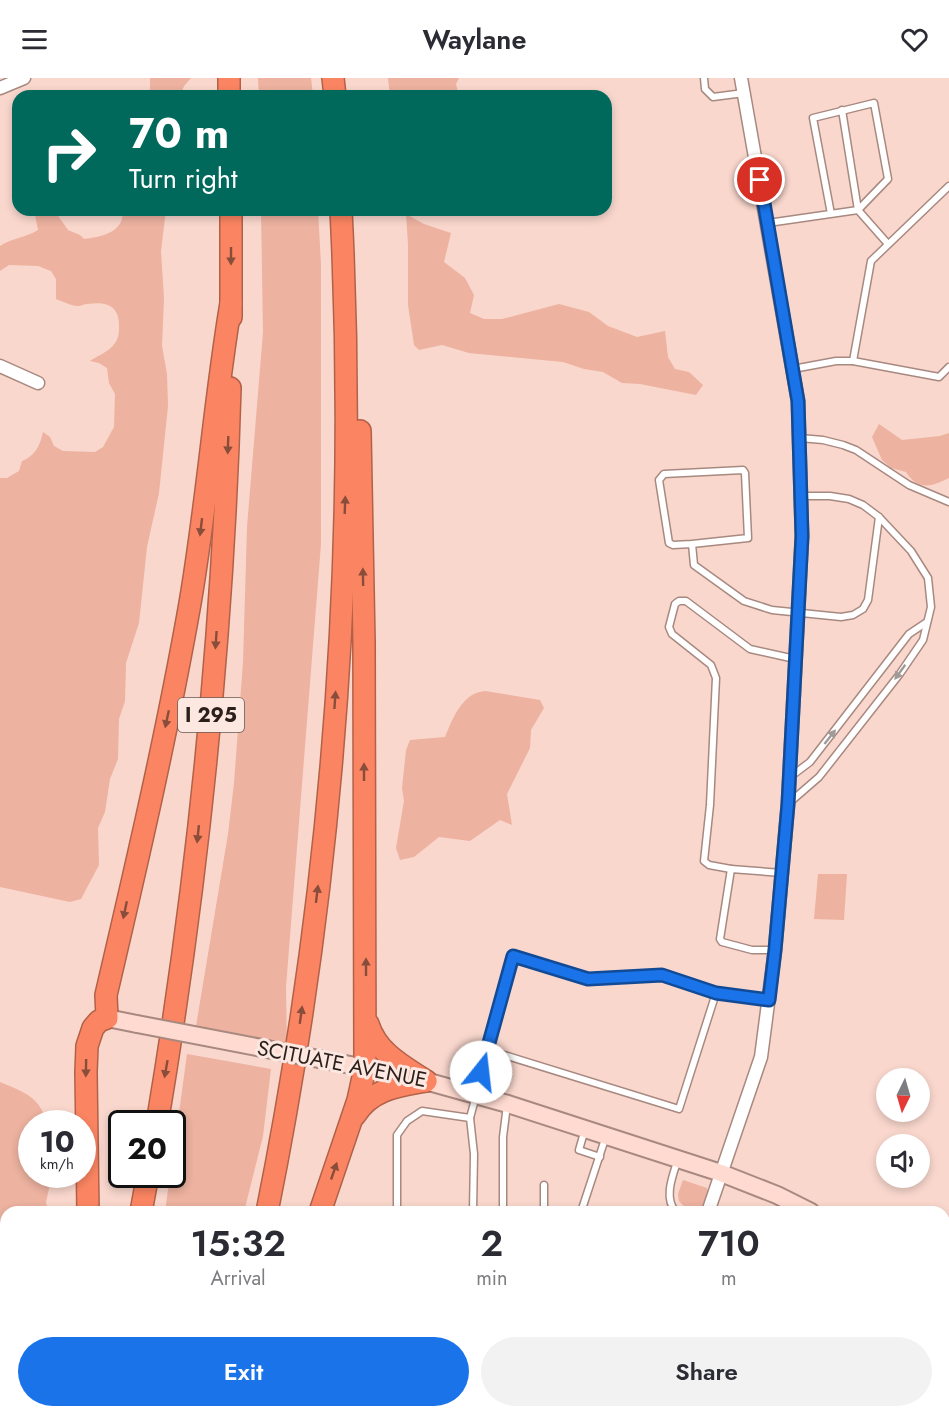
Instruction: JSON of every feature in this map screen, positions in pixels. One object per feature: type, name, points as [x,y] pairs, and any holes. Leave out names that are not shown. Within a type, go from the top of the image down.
[{"type":"highway","name":"I 295","points":[[159,1110],[186,936],[209,728],[225,511],[231,216]]},
{"type":"highway","points":[[268,1206],[304,993],[320,870],[332,748],[345,502],[346,378],[341,216]]},
{"type":"highway","points":[[322,1206],[348,1129],[365,1068],[364,653],[360,430],[354,324],[343,255]]},
{"type":"highway","points":[[88,1206],[87,1046],[93,1028],[99,1021],[107,1018],[106,995],[174,687],[189,608],[218,379],[231,303]]},
{"type":"highway","points":[[366,1010],[370,1031],[380,1048],[426,1081]]},
{"type":"highway","points":[[348,1129],[359,1108],[373,1095],[394,1087],[426,1081]]},
{"type":"highway","points":[[142,1206],[145,1188]]},
{"type":"main road","name":"SCITUATE AVENUE","points":[[107,1018],[365,1068],[475,1094],[678,1158],[777,1194],[799,1206]]},
{"type":"street","points":[[0,88],[24,78]]},
{"type":"street","points":[[710,1206],[761,1057],[769,1000],[788,804],[802,536],[798,401],[741,78]]},
{"type":"street","points":[[0,366],[38,382]]},
{"type":"lane","points":[[704,78],[705,89],[713,97],[744,93]]},
{"type":"lane","points":[[768,224],[858,210],[888,179],[874,103],[813,117],[831,214]]},
{"type":"lane","points":[[842,110],[858,210],[888,244]]},
{"type":"lane","points":[[853,361],[871,261],[949,186]]},
{"type":"lane","points":[[793,369],[853,361],[939,376],[949,367]]},
{"type":"lane","points":[[799,438],[823,440],[855,450],[909,485],[949,502]]},
{"type":"lane","points":[[743,470],[750,535],[748,538],[692,544],[673,545],[669,543],[660,476],[743,470]]},
{"type":"lane","points":[[788,804],[819,777],[899,675],[923,640],[931,607],[928,578],[910,550],[879,517],[863,505],[849,499],[830,496],[800,496]]},
{"type":"lane","points":[[692,544],[694,565],[744,601],[772,610],[841,617],[853,615],[863,609],[868,600],[879,517]]},
{"type":"lane","points":[[782,873],[731,869],[709,865],[704,861],[710,805],[716,678],[711,665],[672,634],[669,627],[675,604],[679,601],[686,601],[750,649],[795,659]]},
{"type":"lane","points":[[789,778],[810,762],[909,634],[927,622]]},
{"type":"lane","points":[[731,869],[720,939],[722,942],[752,950],[775,950]]},
{"type":"lane","points":[[473,1206],[474,1154],[470,1118],[513,956],[588,979],[662,975],[716,993],[769,1000]]},
{"type":"lane","points":[[488,1050],[679,1109],[716,993]]},
{"type":"lane","points":[[503,1206],[503,1137],[507,1104]]},
{"type":"lane","points":[[397,1206],[397,1135],[407,1121],[422,1111],[470,1118]]},
{"type":"lane","points":[[585,1129],[579,1150],[600,1157]]},
{"type":"lane","points":[[583,1206],[606,1136]]},
{"type":"lane","points":[[671,1206],[670,1185],[678,1158]]},
{"type":"lane","points":[[544,1185],[544,1206]]},
{"type":"shaded area","points":[[150,78],[191,78],[182,90],[150,89]]},
{"type":"shaded area","points":[[258,78],[311,78],[312,90],[259,90]]},
{"type":"shaded area","points":[[388,78],[459,78],[456,84],[458,90],[389,90]]},
{"type":"shaded area","points":[[35,216],[58,216],[68,230],[84,239],[111,232],[120,224],[122,216],[165,216],[161,251],[164,298],[162,346],[167,374],[168,406],[159,493],[147,547],[139,623],[126,663],[125,701],[119,719],[118,759],[110,779],[105,812],[98,828],[99,865],[81,899],[70,902],[0,887],[0,478],[7,478],[19,471],[22,461],[36,450],[43,432],[50,437],[54,446],[63,451],[95,452],[103,447],[114,427],[115,394],[109,383],[107,368],[90,361],[114,345],[118,335],[119,321],[112,307],[107,305],[95,303],[75,306],[56,299],[56,279],[51,271],[38,266],[9,265],[0,271],[0,246],[38,230]]},
{"type":"shaded area","points":[[261,216],[318,216],[321,264],[321,544],[286,987],[287,1051],[195,1032],[228,834],[234,783],[243,662],[247,527],[263,332]]},
{"type":"shaded area","points":[[406,216],[451,233],[444,262],[465,278],[474,295],[470,313],[484,319],[502,319],[559,304],[589,312],[608,326],[637,337],[665,331],[668,357],[675,369],[689,372],[703,385],[696,395],[640,384],[622,383],[603,372],[563,362],[469,353],[442,345],[419,350],[414,345],[408,305]]},
{"type":"shaded area","points":[[879,424],[902,440],[949,433],[949,478],[926,486],[916,482],[906,472],[891,468],[882,460],[872,437]]},
{"type":"shaded area","points":[[485,691],[540,700],[544,708],[531,730],[530,748],[507,794],[512,825],[500,820],[470,841],[439,837],[414,857],[400,860],[396,848],[404,801],[402,788],[406,750],[410,740],[445,737],[464,701],[470,696]]},
{"type":"shaded area","points":[[818,874],[847,874],[844,920],[814,919]]},
{"type":"shaded area","points":[[187,1054],[271,1069],[263,1136],[246,1206],[166,1206],[168,1188],[186,1188],[186,1110],[179,1110]]},
{"type":"shaded area","points":[[0,1082],[30,1097],[42,1110],[18,1110],[18,1188],[49,1188],[47,1206],[0,1206]]},
{"type":"shaded area","points":[[683,1180],[707,1188],[708,1195],[703,1206],[684,1206],[679,1201],[678,1194]]},
{"type":"route","points":[[481,1072],[513,956],[588,979],[662,975],[716,993],[769,1000],[788,804],[802,536],[798,401],[760,180]]}]
